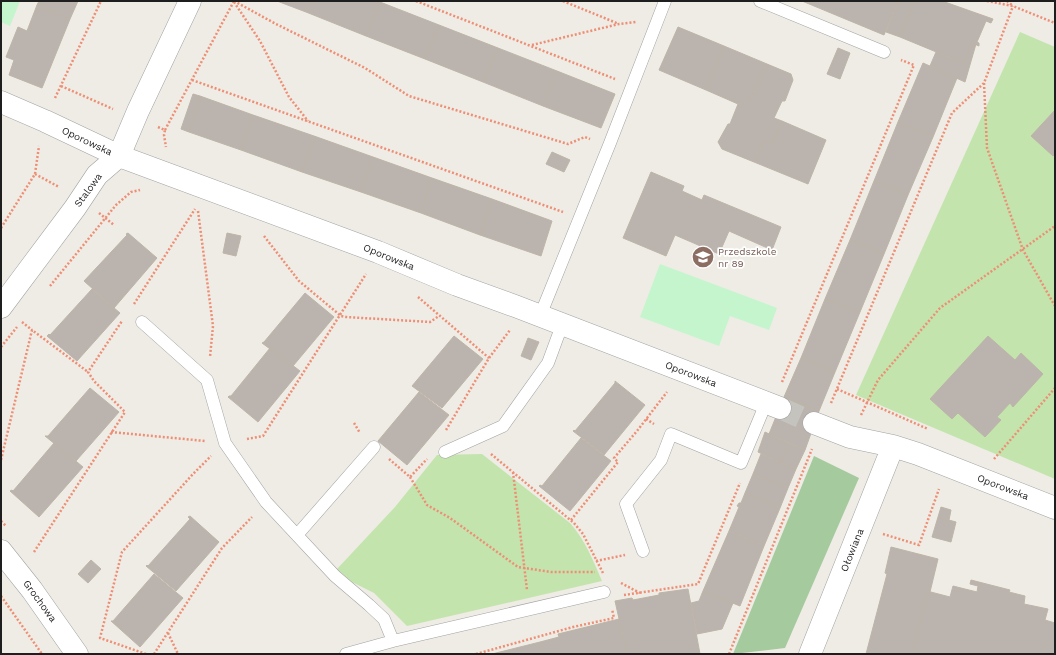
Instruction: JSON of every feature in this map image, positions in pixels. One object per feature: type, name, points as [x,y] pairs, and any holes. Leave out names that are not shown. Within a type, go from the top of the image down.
[{"type":"street","name":"Stalowa","points":[[1,307],[75,208],[96,175],[119,156],[138,111],[190,1]]},
{"type":"street","name":"Oporowska","points":[[1,102],[119,156],[378,252],[457,285],[773,405]]},
{"type":"street","name":"Oporowska","points":[[818,424],[850,437],[893,446],[918,454],[1055,508]]},
{"type":"street","name":"Ołowiana","points":[[810,654],[893,446]]},
{"type":"street","name":"Grochowa","points":[[1,551],[32,590],[77,654]]},
{"type":"lane","points":[[540,316],[610,143],[665,1]]},
{"type":"lane","points":[[760,1],[884,52]]},
{"type":"lane","points":[[142,322],[207,380],[225,443],[266,502],[335,576],[384,619],[394,641]]},
{"type":"lane","points":[[444,452],[503,426],[548,363],[562,325]]},
{"type":"lane","points":[[643,551],[626,504],[661,460],[671,434],[741,463],[773,405]]},
{"type":"lane","points":[[297,535],[374,447]]},
{"type":"lane","points":[[346,654],[394,641],[530,609],[606,595]]},
{"type":"path","points":[[53,102],[101,1]]},
{"type":"path","points":[[165,130],[234,1]]},
{"type":"path","points":[[234,1],[260,41],[289,97],[308,122]]},
{"type":"path","points":[[234,1],[276,24],[365,68],[409,96],[568,144],[584,137],[610,143]]},
{"type":"path","points":[[416,1],[632,86]]},
{"type":"path","points":[[563,1],[620,24]]},
{"type":"path","points":[[987,1],[1013,6],[1055,23]]},
{"type":"path","points":[[1007,1],[1013,6]]},
{"type":"path","points":[[1013,6],[984,83],[987,148],[1022,250],[1055,306]]},
{"type":"path","points":[[531,46],[620,24],[641,22],[658,18]]},
{"type":"path","points":[[773,405],[914,65],[884,52]]},
{"type":"path","points":[[192,80],[570,214]]},
{"type":"path","points":[[729,654],[818,424],[952,113],[984,83]]},
{"type":"path","points":[[61,86],[113,109]]},
{"type":"path","points":[[1,228],[35,174],[39,145]]},
{"type":"path","points":[[35,174],[61,189]]},
{"type":"path","points":[[50,286],[123,198],[131,192],[146,189]]},
{"type":"path","points":[[132,307],[197,203],[213,326],[207,380]]},
{"type":"path","points":[[96,211],[114,225]]},
{"type":"path","points":[[850,437],[878,380],[940,308],[1055,226]]},
{"type":"path","points":[[260,231],[299,281],[341,316],[430,322],[439,316]]},
{"type":"path","points":[[111,432],[225,443],[263,436],[341,316],[369,269]]},
{"type":"path","points":[[416,294],[439,316],[489,358]]},
{"type":"path","points":[[1,347],[26,316]]},
{"type":"path","points":[[88,372],[123,319]]},
{"type":"path","points":[[22,322],[88,372],[94,381],[125,412],[32,556]]},
{"type":"path","points":[[444,433],[489,358],[511,329]]},
{"type":"path","points":[[1,460],[32,330]]},
{"type":"path","points":[[994,460],[1055,388]]},
{"type":"path","points":[[571,520],[618,462],[614,458],[637,432],[669,389]]},
{"type":"path","points":[[473,439],[571,520],[583,534],[602,572],[608,576]]},
{"type":"path","points":[[146,654],[100,638],[122,552],[193,474],[225,443]]},
{"type":"path","points":[[513,472],[530,609]]},
{"type":"path","points":[[410,477],[427,505],[450,518],[518,567],[551,572],[602,572]]},
{"type":"path","points":[[476,654],[614,618],[606,595],[640,593],[698,584],[743,477]]},
{"type":"path","points":[[879,540],[882,534],[919,545],[939,488]]},
{"type":"path","points":[[154,654],[222,548],[266,502]]},
{"type":"path","points":[[596,561],[643,551]]},
{"type":"path","points":[[614,579],[640,593]]},
{"type":"path","points":[[1,596],[42,654]]},
{"type":"path","points":[[168,633],[178,654]]},
{"type":"green space","points":[[1,1],[20,1],[10,26],[1,22]]},
{"type":"green space","points":[[1020,32],[1055,47],[1055,479],[856,395]]},
{"type":"green space","points":[[660,264],[777,308],[769,330],[730,316],[719,346],[640,317]]},
{"type":"green space","points":[[482,454],[570,523],[584,543],[602,581],[407,626],[374,593],[352,582],[337,569],[395,507],[437,455]]},
{"type":"green space","points":[[814,456],[859,478],[785,648],[733,654]]},
{"type":"building","points":[[39,1],[78,1],[70,19],[37,5]]},
{"type":"building","points":[[277,1],[311,1],[306,12]]},
{"type":"building","points":[[311,1],[380,2],[366,36],[306,12]]},
{"type":"building","points":[[802,1],[898,1],[884,35]]},
{"type":"building","points":[[898,1],[914,1],[900,37],[886,32]]},
{"type":"building","points":[[914,1],[942,1],[993,19],[991,23],[986,21],[977,42],[979,43],[979,46],[972,43],[963,63],[900,37]]},
{"type":"building","points":[[380,2],[439,25],[425,59],[366,36]]},
{"type":"building","points":[[37,5],[70,19],[42,88],[9,75],[14,60],[6,57],[18,27],[27,31]]},
{"type":"building","points":[[439,25],[498,48],[483,82],[425,59]]},
{"type":"building","points":[[678,27],[724,46],[706,90],[659,70]]},
{"type":"building","points":[[972,43],[976,44],[965,82],[930,66],[936,52],[963,63]]},
{"type":"building","points":[[724,46],[767,64],[751,99],[738,104],[706,90]]},
{"type":"building","points":[[498,48],[557,71],[543,106],[483,82]]},
{"type":"building","points":[[838,48],[850,53],[840,79],[827,74]]},
{"type":"building","points":[[923,63],[957,78],[933,137],[898,122]]},
{"type":"building","points":[[767,64],[791,74],[793,80],[785,101],[782,101],[774,118],[782,121],[772,144],[764,141],[754,162],[722,149],[718,142],[728,124],[730,124],[738,104],[751,99]]},
{"type":"building","points":[[557,71],[615,94],[601,128],[543,106]]},
{"type":"building","points":[[193,94],[200,96],[189,132],[181,129]]},
{"type":"building","points":[[200,96],[253,115],[241,150],[189,132]]},
{"type":"building","points":[[1055,110],[1055,154],[1053,156],[1031,136]]},
{"type":"building","points":[[253,115],[314,136],[302,172],[241,150]]},
{"type":"building","points":[[782,121],[826,140],[808,184],[754,162],[764,141],[772,144]]},
{"type":"building","points":[[898,122],[933,137],[908,195],[874,181]]},
{"type":"building","points":[[314,136],[373,157],[361,192],[302,172]]},
{"type":"building","points":[[552,152],[570,160],[564,172],[546,164]]},
{"type":"building","points":[[373,157],[432,178],[421,213],[361,192]]},
{"type":"building","points":[[651,172],[684,186],[682,191],[702,200],[704,195],[781,227],[772,250],[729,231],[719,254],[675,235],[666,256],[623,238]]},
{"type":"building","points":[[432,178],[492,199],[480,235],[421,213]]},
{"type":"building","points":[[874,181],[908,195],[884,254],[850,240]]},
{"type":"building","points":[[492,199],[552,221],[541,256],[480,235]]},
{"type":"building","points":[[128,233],[157,258],[114,308],[84,281]]},
{"type":"building","points":[[227,233],[241,236],[236,256],[223,253]]},
{"type":"building","points":[[850,240],[884,254],[860,312],[825,299]]},
{"type":"building","points":[[92,289],[120,313],[77,361],[47,336],[49,334],[50,335]]},
{"type":"building","points":[[305,293],[334,317],[293,366],[262,343]]},
{"type":"building","points":[[825,299],[860,312],[835,372],[801,358]]},
{"type":"building","points":[[454,336],[483,359],[442,408],[412,386]]},
{"type":"building","points":[[988,336],[1015,360],[1021,353],[1043,374],[1013,407],[1010,403],[997,417],[1001,420],[985,437],[958,413],[952,419],[930,399]]},
{"type":"building","points":[[528,338],[539,342],[531,360],[521,356]]},
{"type":"building","points":[[270,348],[300,371],[258,422],[228,397],[231,396]]},
{"type":"building","points":[[801,358],[835,372],[819,411],[784,397]]},
{"type":"building","points":[[615,381],[645,405],[604,455],[573,431],[575,431],[615,383]]},
{"type":"building","points":[[90,388],[119,412],[76,461],[45,436],[48,436]]},
{"type":"building","points":[[419,392],[449,415],[407,465],[378,441]]},
{"type":"building","points":[[784,397],[819,411],[805,450],[769,434]]},
{"type":"building","points":[[765,432],[788,443],[781,463],[758,452]]},
{"type":"building","points":[[581,438],[611,461],[570,511],[539,486],[542,486]]},
{"type":"building","points":[[54,443],[83,467],[39,517],[10,491],[13,491]]},
{"type":"building","points":[[788,443],[805,450],[796,469],[781,463]]},
{"type":"building","points":[[761,454],[796,469],[788,488],[753,474]]},
{"type":"building","points":[[753,474],[788,488],[780,508],[745,493]]},
{"type":"building","points":[[745,493],[780,508],[764,546],[729,531],[739,507],[737,506],[741,503]]},
{"type":"building","points":[[941,507],[951,510],[949,520],[938,517]]},
{"type":"building","points":[[190,516],[219,542],[176,591],[146,566],[148,566],[190,519],[188,517]]},
{"type":"building","points":[[938,517],[956,522],[951,542],[932,537]]},
{"type":"building","points":[[729,531],[764,546],[740,606],[703,591]]},
{"type":"building","points":[[891,547],[938,559],[930,592],[927,591],[913,654],[866,654],[887,574],[885,573]]},
{"type":"building","points":[[91,560],[101,569],[88,583],[78,574]]},
{"type":"building","points":[[154,574],[183,598],[140,647],[111,621],[113,621]]},
{"type":"building","points":[[971,580],[1010,590],[1009,592],[1025,596],[1024,604],[1048,609],[1045,620],[1055,623],[1055,654],[913,654],[927,591],[950,597],[953,586],[977,592],[978,586],[970,584]]},
{"type":"building","points":[[688,589],[700,654],[627,654],[615,601],[632,598],[633,600],[659,595],[659,593]]},
{"type":"building","points":[[703,591],[733,603],[722,629],[697,634],[691,603],[699,601]]},
{"type":"building","points":[[619,619],[627,654],[542,654],[540,642],[559,637],[558,634]]},
{"type":"building","points":[[540,642],[542,654],[492,654]]},
{"type":"tunnel","points":[[780,408],[814,423]]},
{"type":"place","name":"Przedszkole nr 89","points":[[703,257]]}]
